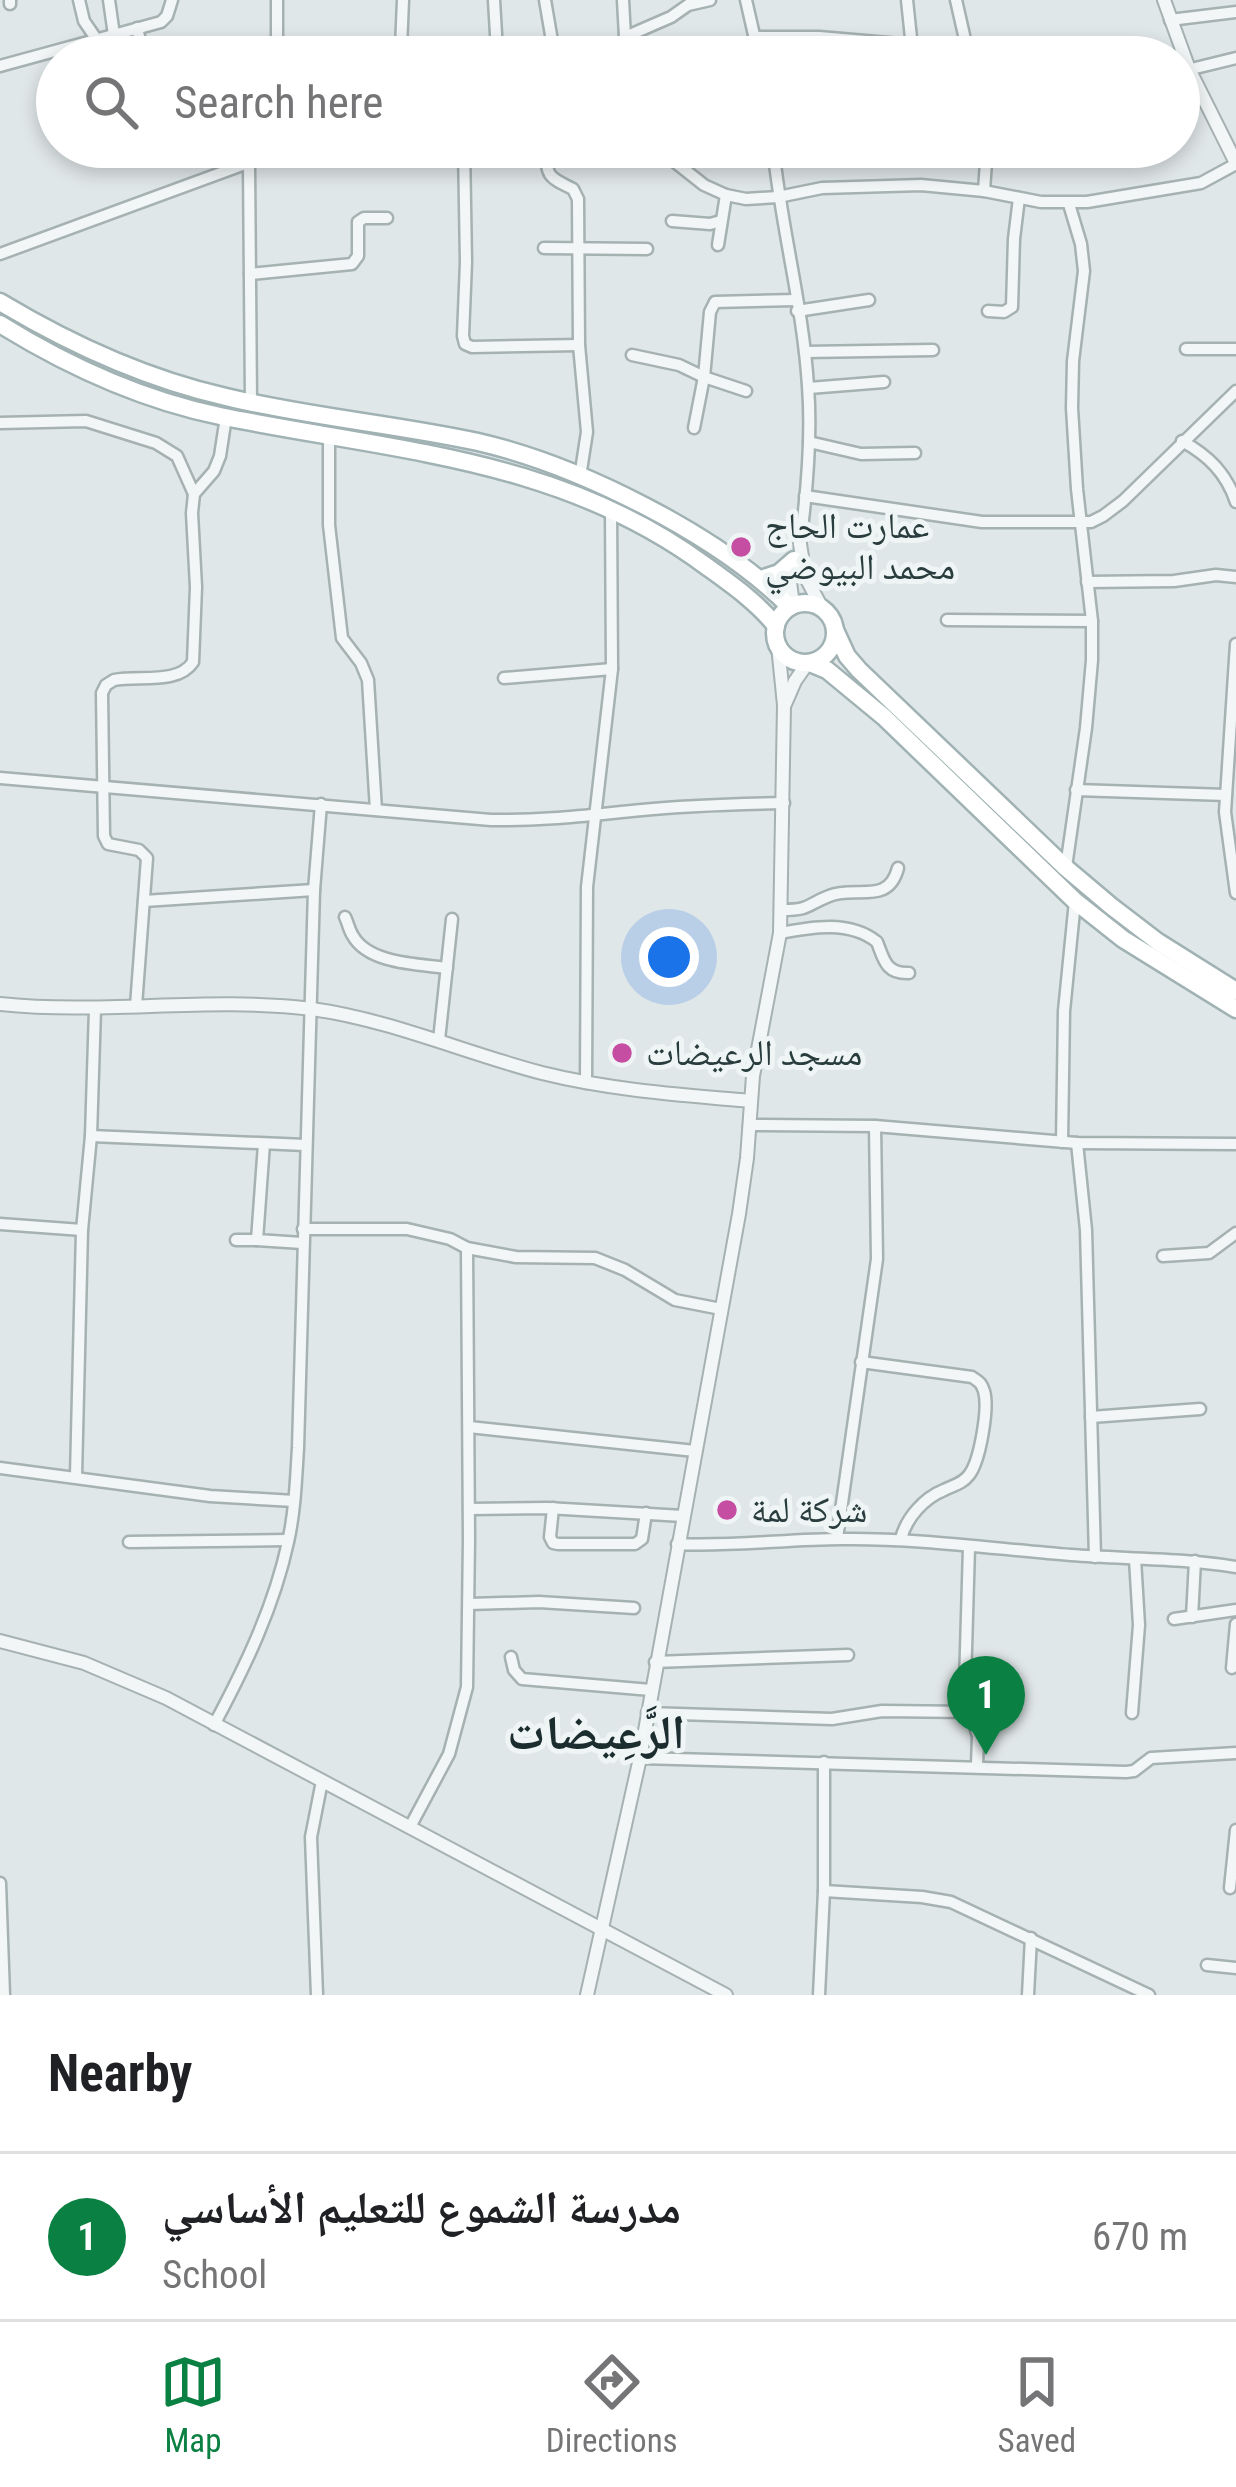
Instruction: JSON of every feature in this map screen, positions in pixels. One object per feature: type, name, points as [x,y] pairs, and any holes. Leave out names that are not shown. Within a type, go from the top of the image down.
[{"type":"main road","points":[[0,302],[101,355],[227,398],[478,442],[521,454],[659,515],[761,579],[791,606]]},
{"type":"main road","points":[[0,324],[69,362],[169,402],[226,417],[440,454],[551,484],[692,555],[776,626]]},
{"type":"main road","points":[[761,579],[779,573],[797,552]]},
{"type":"main road","points":[[1236,991],[1158,942],[1066,868],[859,670],[822,608],[803,602],[781,615],[776,626],[778,646],[787,657],[827,670],[884,717],[1075,901],[1123,939],[1236,1010]]},
{"type":"main road","points":[[809,663],[829,652],[836,632]]},
{"type":"street","points":[[79,0],[84,20],[95,36]]},
{"type":"street","points":[[109,0],[114,34]]},
{"type":"street","points":[[109,36],[160,22],[172,0]]},
{"type":"street","points":[[276,36],[277,0]]},
{"type":"street","points":[[402,36],[403,0]]},
{"type":"street","points":[[494,0],[496,36]]},
{"type":"street","points":[[545,0],[550,36]]},
{"type":"street","points":[[623,0],[626,36]]},
{"type":"street","points":[[628,36],[688,4],[710,0]]},
{"type":"street","points":[[746,0],[756,36]]},
{"type":"street","points":[[907,0],[911,36]]},
{"type":"street","points":[[956,0],[964,36]]},
{"type":"street","points":[[1164,0],[1174,36]]},
{"type":"street","points":[[1170,20],[1236,12]]},
{"type":"street","points":[[137,28],[139,36]]},
{"type":"street","points":[[0,66],[36,56]]},
{"type":"street","points":[[1200,66],[1236,58]]},
{"type":"street","points":[[683,168],[704,185],[746,199],[822,188],[921,185],[1069,203],[1201,183],[1236,164],[1200,99]]},
{"type":"street","points":[[0,254],[240,168]]},
{"type":"street","points":[[249,168],[251,401]]},
{"type":"street","points":[[464,168],[466,344],[579,345]]},
{"type":"street","points":[[548,168],[553,180],[576,193],[579,345],[587,432],[580,477]]},
{"type":"street","points":[[775,168],[809,388],[805,496],[790,582],[791,606]]},
{"type":"street","points":[[984,191],[986,168]]},
{"type":"street","points":[[718,245],[726,195]]},
{"type":"street","points":[[988,310],[997,313],[1012,307],[1019,198]]},
{"type":"street","points":[[1066,868],[1088,707],[1092,621],[1074,454],[1072,370],[1084,272],[1082,244],[1069,203]]},
{"type":"street","points":[[250,274],[352,264],[358,256],[358,222],[387,218]]},
{"type":"street","points":[[672,221],[721,221]]},
{"type":"street","points":[[544,248],[647,249]]},
{"type":"street","points":[[694,428],[715,302],[797,305],[869,300]]},
{"type":"street","points":[[1186,349],[1236,349]]},
{"type":"street","points":[[805,352],[933,350]]},
{"type":"street","points":[[632,356],[679,365],[746,391]]},
{"type":"street","points":[[809,388],[884,382]]},
{"type":"street","points":[[805,496],[982,522],[1096,520],[1234,399]]},
{"type":"street","points":[[136,1006],[145,853],[107,844],[104,836],[102,693],[123,678],[175,675],[186,672],[193,662],[196,587],[191,513],[194,494],[214,471],[226,417]]},
{"type":"street","points":[[0,423],[86,422],[156,443],[177,456],[194,494]]},
{"type":"street","points":[[329,435],[328,524],[333,570],[342,638],[368,680],[376,810]]},
{"type":"street","points":[[809,442],[871,455],[915,453]]},
{"type":"street","points":[[1182,442],[1220,470],[1236,502]]},
{"type":"street","points":[[586,1083],[586,920],[612,669],[611,511]]},
{"type":"street","points":[[797,552],[822,608]]},
{"type":"street","points":[[1088,582],[1236,577]]},
{"type":"street","points":[[947,620],[1092,621]]},
{"type":"street","points":[[1236,644],[1232,774],[1226,795],[1236,893]]},
{"type":"street","points":[[587,1995],[640,1758],[739,1214],[751,1101],[780,933],[784,705],[778,646]]},
{"type":"street","points":[[784,705],[809,663]]},
{"type":"street","points":[[504,678],[612,669]]},
{"type":"street","points":[[0,778],[491,820],[784,803]]},
{"type":"street","points":[[1076,790],[1226,795]]},
{"type":"street","points":[[214,1725],[262,1626],[289,1540],[294,1501],[314,890],[321,804]]},
{"type":"street","points":[[782,910],[813,906],[836,894],[884,889],[898,868]]},
{"type":"street","points":[[144,901],[314,890]]},
{"type":"street","points":[[1062,1142],[1064,1011],[1075,901]]},
{"type":"street","points":[[346,916],[354,940],[368,950],[388,959],[447,968]]},
{"type":"street","points":[[439,1040],[452,919]]},
{"type":"street","points":[[780,933],[819,927],[853,929],[877,942],[885,965],[909,973]]},
{"type":"street","points":[[0,1004],[311,1009],[377,1023],[586,1083],[751,1101]]},
{"type":"street","points":[[76,1476],[82,1230],[95,1009]]},
{"type":"street","points":[[749,1125],[875,1126],[1077,1143],[1236,1144]]},
{"type":"street","points":[[836,1538],[877,1259],[875,1126]]},
{"type":"street","points":[[91,1136],[305,1145]]},
{"type":"street","points":[[1077,1143],[1086,1230],[1095,1557]]},
{"type":"street","points":[[257,1240],[264,1144]]},
{"type":"street","points":[[0,1224],[82,1230]]},
{"type":"street","points":[[236,1240],[407,1229],[516,1257],[595,1258],[626,1270],[675,1300],[721,1309]]},
{"type":"street","points":[[1163,1256],[1209,1252],[1236,1233]]},
{"type":"street","points":[[410,1827],[449,1754],[467,1687],[467,1247]]},
{"type":"street","points":[[861,1362],[972,1377],[985,1393],[977,1462],[962,1483],[920,1507],[901,1539]]},
{"type":"street","points":[[1091,1417],[1200,1409]]},
{"type":"street","points":[[469,1427],[695,1451]]},
{"type":"street","points":[[0,1468],[210,1496],[294,1501]]},
{"type":"street","points":[[469,1509],[553,1508],[683,1516]]},
{"type":"street","points":[[553,1508],[553,1544],[635,1544],[642,1539],[646,1513]]},
{"type":"street","points":[[677,1544],[901,1539],[1236,1567]]},
{"type":"street","points":[[129,1542],[289,1540]]},
{"type":"street","points":[[969,1547],[964,1654],[966,1698],[978,1736],[977,1766]]},
{"type":"street","points":[[1132,1713],[1139,1624],[1135,1558]]},
{"type":"street","points":[[1192,1617],[1195,1561]]},
{"type":"street","points":[[469,1604],[539,1602],[634,1608]]},
{"type":"street","points":[[1174,1619],[1236,1610]]},
{"type":"street","points":[[1232,1668],[1236,1624]]},
{"type":"street","points":[[0,1641],[83,1664],[166,1698],[725,1995]]},
{"type":"street","points":[[656,1662],[848,1654]]},
{"type":"street","points":[[511,1657],[523,1679],[651,1690]]},
{"type":"street","points":[[647,1713],[832,1718],[882,1711],[971,1712]]},
{"type":"street","points":[[640,1758],[1126,1772],[1151,1758],[1236,1753]]},
{"type":"street","points":[[819,1995],[824,1762]]},
{"type":"street","points":[[316,1995],[310,1837],[322,1781]]},
{"type":"street","points":[[1230,1888],[1236,1830]]},
{"type":"street","points":[[0,1883],[4,1995]]},
{"type":"street","points":[[824,1892],[951,1902],[1149,1995]]},
{"type":"street","points":[[1028,1995],[1031,1938]]},
{"type":"street","points":[[596,1957],[612,1948],[631,1947]]},
{"type":"street","points":[[1208,1965],[1236,1968]]},
{"type":"place","name":"عمارت الحاج محمد البيوضي","points":[[741,547]]},
{"type":"place","name":"مسجد الرعيضات","points":[[622,1053]]},
{"type":"place","name":"شركة لمة","points":[[727,1510]]},
{"type":"place","name":"مدرسة الشموع للتعليم الأساسي","points":[[986,1755]]},
{"type":"district","name":"الرَّعِيضات","points":[[596,1732]]}]
